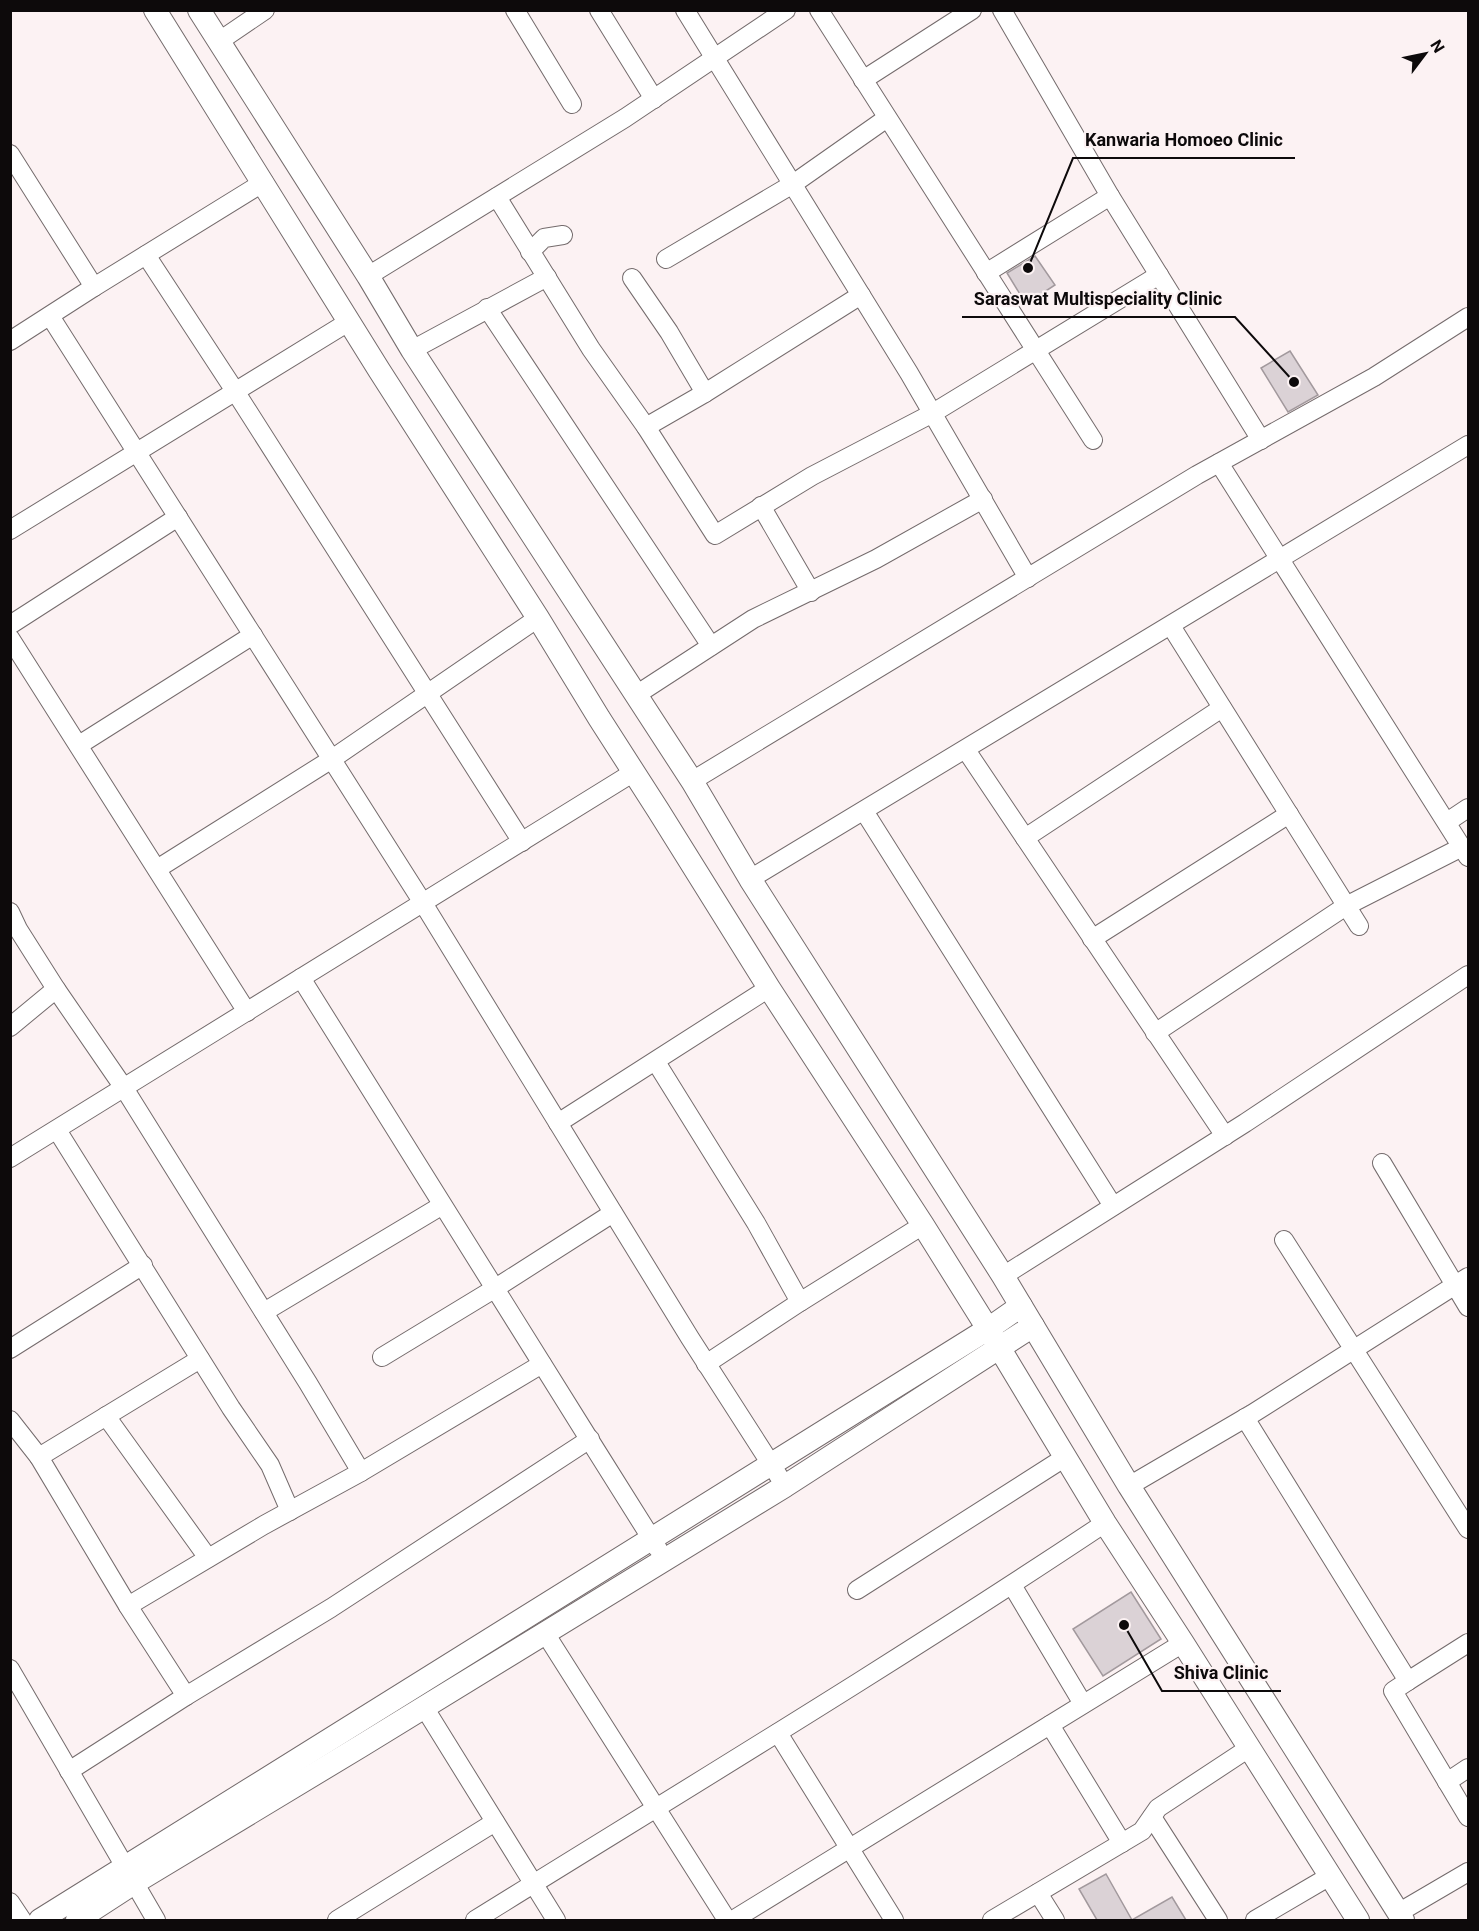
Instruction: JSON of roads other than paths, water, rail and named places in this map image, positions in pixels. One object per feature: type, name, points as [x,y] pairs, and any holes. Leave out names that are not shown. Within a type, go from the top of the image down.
[{"type":"street","points":[[155,10],[769,988],[994,1338],[1105,1523],[1358,1920]]},
{"type":"street","points":[[199,10],[368,276],[412,350],[692,781],[750,879],[1003,1276],[1130,1486],[1401,1917],[1468,1872]]},
{"type":"street","points":[[218,42],[265,10]]},
{"type":"street","points":[[515,10],[572,104]]},
{"type":"street","points":[[599,10],[654,99]]},
{"type":"street","points":[[685,10],[933,413],[1029,578]]},
{"type":"street","points":[[368,276],[654,99],[786,10]]},
{"type":"street","points":[[819,10],[1093,440]]},
{"type":"street","points":[[863,80],[972,10]]},
{"type":"street","points":[[1002,10],[1110,196],[1261,440]]},
{"type":"street","points":[[666,259],[793,184],[887,118]]},
{"type":"street","points":[[10,154],[94,287]]},
{"type":"street","points":[[10,341],[264,182]]},
{"type":"street","points":[[986,273],[1110,196]]},
{"type":"street","points":[[497,197],[591,350],[645,427],[715,535],[812,476],[933,413],[1159,275]]},
{"type":"street","points":[[530,252],[544,238],[562,235]]},
{"type":"street","points":[[146,255],[522,842]]},
{"type":"street","points":[[412,350],[546,277]]},
{"type":"street","points":[[632,278],[669,332],[705,393]]},
{"type":"street","points":[[645,427],[705,393],[861,295]]},
{"type":"street","points":[[487,308],[711,646]]},
{"type":"street","points":[[50,316],[423,903],[706,1364],[785,1486]]},
{"type":"street","points":[[692,781],[1219,463],[1374,377],[1468,318]]},
{"type":"street","points":[[10,530],[350,321]]},
{"type":"street","points":[[750,879],[1468,445]]},
{"type":"street","points":[[1155,1033],[1346,906],[1465,852],[1219,463]]},
{"type":"street","points":[[636,695],[753,619],[876,559],[983,499]]},
{"type":"street","points":[[761,506],[811,592]]},
{"type":"street","points":[[10,625],[178,517]]},
{"type":"street","points":[[157,869],[332,759],[538,618]]},
{"type":"street","points":[[1171,626],[1359,926]]},
{"type":"street","points":[[79,745],[253,635]]},
{"type":"street","points":[[10,638],[247,1012]]},
{"type":"street","points":[[1025,838],[1222,708]]},
{"type":"street","points":[[966,750],[1225,1136]]},
{"type":"street","points":[[10,1158],[634,772]]},
{"type":"street","points":[[1447,822],[1468,808]]},
{"type":"street","points":[[864,811],[1113,1206]]},
{"type":"street","points":[[1092,939],[1289,814]]},
{"type":"street","points":[[10,912],[18,929],[56,989],[124,1088],[361,1472]]},
{"type":"street","points":[[1003,1276],[1225,1136],[1468,975]]},
{"type":"street","points":[[301,978],[441,1206],[543,1364],[664,1560]]},
{"type":"street","points":[[558,1123],[769,988]]},
{"type":"street","points":[[10,1027],[56,989]]},
{"type":"street","points":[[656,1062],[756,1223],[800,1302]]},
{"type":"street","points":[[57,1130],[231,1408],[270,1465],[290,1511]]},
{"type":"street","points":[[1382,1163],[1462,1281],[1468,1307]]},
{"type":"street","points":[[264,1312],[441,1206]]},
{"type":"street","points":[[382,1357],[613,1213]]},
{"type":"street","points":[[706,1364],[923,1225]]},
{"type":"street","points":[[1284,1240],[1468,1529]]},
{"type":"street","points":[[10,1349],[142,1265]]},
{"type":"street","points":[[1130,1486],[1245,1418],[1462,1281]]},
{"type":"street","points":[[40,1920],[129,1875],[424,1707],[785,1486],[994,1338],[1021,1306]]},
{"type":"street","points":[[77,1920],[129,1875],[771,1464],[994,1338],[1033,1326]]},
{"type":"street","points":[[39,1458],[200,1359]]},
{"type":"street","points":[[128,1606],[543,1364]]},
{"type":"street","points":[[106,1416],[208,1558]]},
{"type":"street","points":[[1245,1418],[1408,1681]]},
{"type":"street","points":[[10,1420],[39,1458],[128,1606],[186,1696]]},
{"type":"street","points":[[69,1771],[186,1696],[331,1608],[590,1439]]},
{"type":"street","points":[[857,1590],[1065,1458]]},
{"type":"street","points":[[475,1920],[778,1733],[1012,1585],[1105,1523]]},
{"type":"street","points":[[1012,1585],[1083,1704]]},
{"type":"street","points":[[545,1633],[727,1920]]},
{"type":"street","points":[[733,1920],[1183,1643]]},
{"type":"street","points":[[1468,1643],[1393,1691],[1468,1817]]},
{"type":"street","points":[[12,1675],[156,1920]]},
{"type":"street","points":[[424,1707],[556,1920]]},
{"type":"street","points":[[1050,1725],[1122,1843]]},
{"type":"street","points":[[778,1733],[894,1920]]},
{"type":"street","points":[[992,1920],[1142,1831],[1158,1808],[1249,1748]]},
{"type":"street","points":[[1447,1782],[1468,1768]]},
{"type":"street","points":[[1152,1817],[1218,1920]]},
{"type":"street","points":[[337,1920],[495,1822]]},
{"type":"street","points":[[1255,1920],[1330,1876]]},
{"type":"street","points":[[1038,1893],[1055,1920]]},
{"type":"street","points":[[10,1902],[22,1920]]},
{"type":"place","name":"Kanwaria Homoeo Clinic","points":[[1028,268]]},
{"type":"place","name":"Saraswat Multispeciality Clinic","points":[[1294,382]]},
{"type":"place","name":"Shiva Clinic","points":[[1124,1625]]}]
